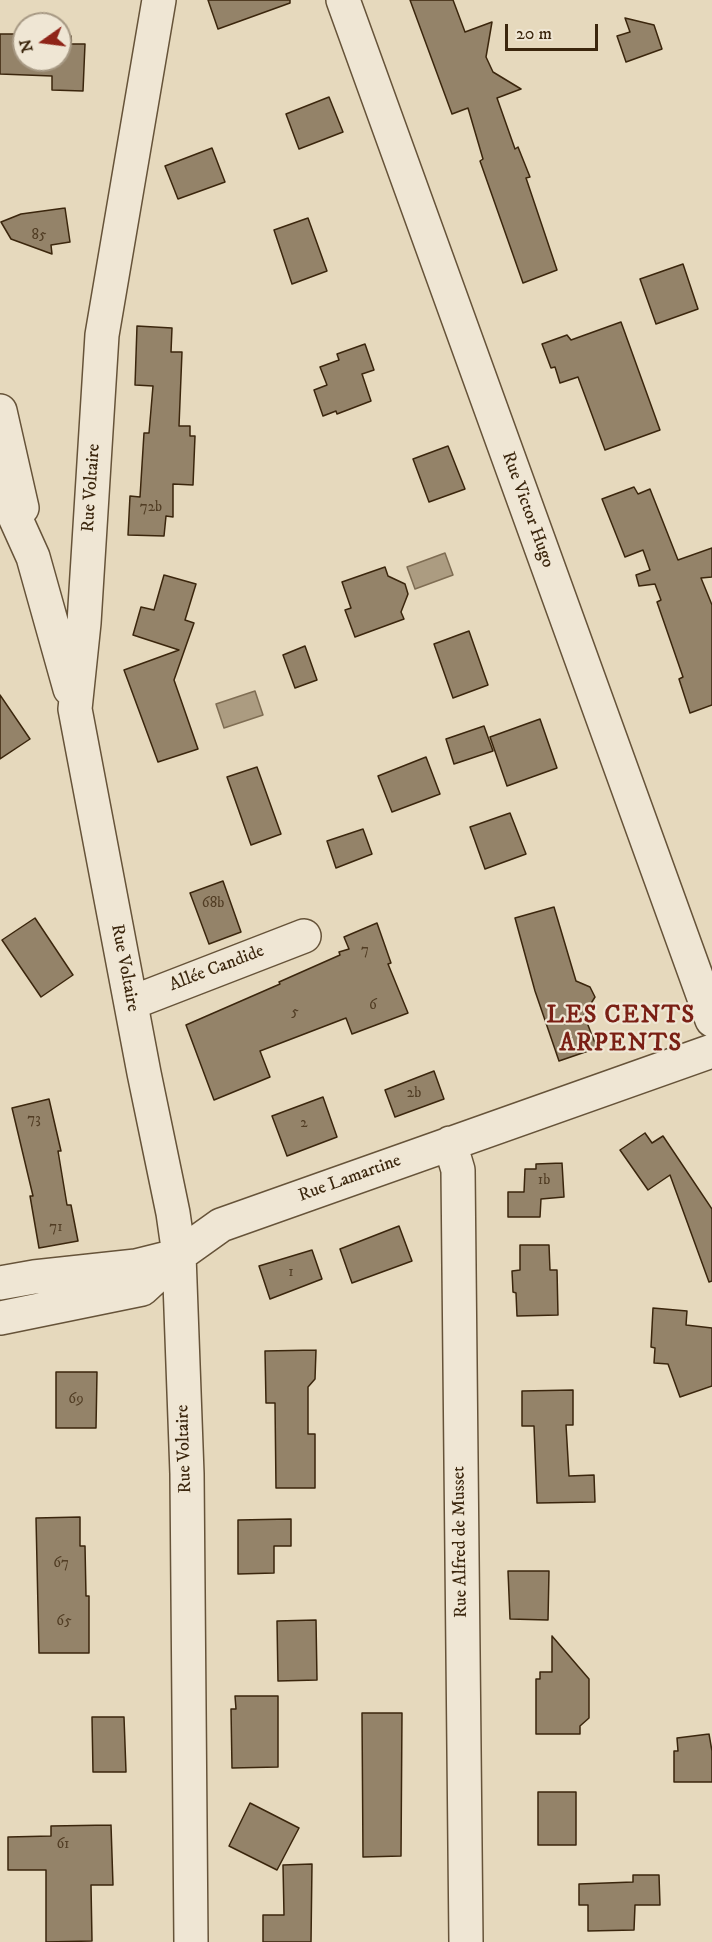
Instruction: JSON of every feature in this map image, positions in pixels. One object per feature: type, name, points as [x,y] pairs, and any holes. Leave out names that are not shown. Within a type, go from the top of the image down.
[{"type":"street","name":"Rue Voltaire","points":[[159,0],[102,335],[84,623],[75,709],[173,1213],[179,1255],[187,1474],[191,1942]]},
{"type":"street","name":"Rue Victor Hugo","points":[[343,0],[712,1020]]},
{"type":"street","points":[[0,411],[33,557],[75,709]]},
{"type":"street","points":[[0,484],[33,557]]},
{"type":"street","name":"Allée Candide","points":[[131,1003],[304,936]]},
{"type":"street","name":"Rue Lamartine","points":[[179,1255],[221,1225],[712,1051]]},
{"type":"street","name":"Rue Alfred de Musset","points":[[450,1143],[458,1170],[465,1942]]},
{"type":"street","points":[[0,1318],[64,1289],[179,1255]]},
{"type":"street","points":[[0,1282],[64,1289]]},
{"type":"shaded area","points":[[445,553],[453,575],[415,589],[407,567]]},
{"type":"shaded area","points":[[255,691],[263,715],[224,728],[216,704]]},
{"type":"building","points":[[208,0],[290,0],[290,3],[218,29]]},
{"type":"building","points":[[410,0],[453,0],[465,32],[492,22],[486,57],[493,72],[521,89],[497,98],[515,149],[518,147],[530,177],[526,178],[557,270],[523,283],[480,161],[483,159],[468,108],[452,114]]},
{"type":"building","points":[[625,18],[654,25],[662,49],[626,62],[617,36],[630,32]]},
{"type":"building","points":[[0,34],[12,34],[12,72],[72,72],[72,44],[85,44],[83,91],[52,90],[52,76],[0,74]]},
{"type":"building","points":[[329,97],[343,132],[299,149],[286,114]]},
{"type":"building","points":[[212,148],[225,182],[178,199],[165,166]]},
{"type":"building","points":[[65,208],[70,242],[51,245],[52,254],[11,239],[1,222],[21,214]]},
{"type":"building","points":[[308,218],[327,271],[292,284],[274,230]]},
{"type":"building","points":[[683,264],[698,309],[656,324],[640,279]]},
{"type":"building","points":[[621,322],[660,430],[605,450],[578,377],[560,383],[555,367],[551,368],[542,344],[567,335],[571,340]]},
{"type":"building","points":[[137,326],[172,328],[171,352],[182,352],[179,426],[190,426],[190,436],[195,436],[193,485],[173,484],[173,517],[166,516],[164,536],[128,535],[130,496],[140,497],[144,433],[149,433],[153,386],[135,385]]},
{"type":"building","points":[[365,344],[374,370],[362,374],[371,401],[337,414],[336,411],[323,416],[314,390],[327,385],[320,367],[339,360],[337,354]]},
{"type":"building","points":[[448,446],[465,489],[429,502],[413,459]]},
{"type":"building","points":[[634,487],[638,494],[650,489],[678,560],[712,548],[712,577],[701,578],[712,605],[712,705],[690,713],[679,679],[683,677],[657,602],[661,600],[655,584],[639,586],[636,575],[650,570],[643,550],[625,557],[602,499]]},
{"type":"building","points":[[385,567],[388,576],[405,584],[408,594],[401,612],[404,619],[355,637],[345,610],[351,608],[342,582]]},
{"type":"building","points":[[164,575],[196,584],[185,620],[194,623],[174,680],[198,749],[158,762],[124,670],[179,650],[133,635],[141,607],[154,610]]},
{"type":"building","points":[[469,631],[488,685],[453,698],[434,644]]},
{"type":"building","points":[[305,646],[317,680],[295,688],[283,655]]},
{"type":"building","points":[[0,695],[30,739],[0,759]]},
{"type":"building","points":[[540,719],[557,768],[507,786],[490,737]]},
{"type":"building","points":[[484,726],[493,751],[454,764],[446,739]]},
{"type":"building","points":[[426,757],[440,794],[392,812],[378,776]]},
{"type":"building","points":[[257,767],[281,834],[251,845],[227,777]]},
{"type":"building","points":[[510,813],[526,854],[485,869],[470,827]]},
{"type":"building","points":[[363,829],[372,854],[336,868],[327,841]]},
{"type":"building","points":[[223,881],[241,932],[209,944],[190,893]]},
{"type":"building","points":[[554,907],[576,981],[590,987],[595,997],[584,1015],[597,1048],[559,1061],[535,991],[515,918]]},
{"type":"building","points":[[35,918],[73,975],[41,997],[2,940]]},
{"type":"building","points":[[377,923],[391,963],[388,964],[408,1013],[352,1034],[346,1018],[260,1051],[270,1077],[214,1100],[186,1025],[340,955],[339,952],[349,949],[344,937]]},
{"type":"building","points":[[434,1071],[444,1099],[395,1117],[385,1090]]},
{"type":"building","points":[[323,1097],[337,1137],[287,1156],[272,1116]]},
{"type":"building","points":[[49,1099],[61,1151],[58,1151],[67,1205],[71,1205],[78,1241],[39,1248],[30,1196],[33,1196],[12,1108]]},
{"type":"building","points":[[645,1133],[652,1143],[663,1136],[712,1209],[712,1281],[709,1282],[670,1175],[648,1190],[620,1150]]},
{"type":"building","points":[[562,1163],[564,1197],[541,1199],[540,1217],[508,1217],[508,1192],[524,1192],[525,1169],[536,1169],[536,1164]]},
{"type":"building","points":[[399,1226],[412,1261],[352,1283],[340,1249]]},
{"type":"building","points":[[520,1245],[549,1245],[550,1270],[557,1270],[558,1315],[517,1316],[512,1271],[520,1270]]},
{"type":"building","points":[[312,1250],[322,1279],[270,1299],[259,1266]]},
{"type":"building","points":[[653,1308],[687,1311],[686,1325],[712,1328],[712,1386],[680,1397],[668,1364],[654,1363],[655,1348],[651,1347]]},
{"type":"building","points":[[316,1350],[315,1379],[308,1387],[308,1434],[315,1434],[315,1488],[276,1488],[275,1403],[266,1403],[265,1351]]},
{"type":"building","points":[[56,1372],[97,1372],[96,1428],[56,1428]]},
{"type":"building","points":[[573,1390],[573,1425],[566,1425],[569,1476],[594,1475],[595,1502],[537,1503],[534,1426],[522,1426],[522,1391]]},
{"type":"building","points":[[80,1517],[80,1546],[85,1546],[86,1596],[89,1596],[89,1653],[39,1653],[36,1518]]},
{"type":"building","points":[[291,1519],[291,1546],[274,1546],[274,1573],[238,1574],[238,1520]]},
{"type":"building","points":[[508,1571],[549,1571],[548,1620],[510,1619]]},
{"type":"building","points":[[316,1620],[317,1680],[278,1681],[277,1621]]},
{"type":"building","points":[[552,1636],[589,1679],[589,1718],[580,1726],[580,1734],[536,1734],[536,1679],[540,1679],[540,1672],[552,1672]]},
{"type":"building","points":[[235,1696],[278,1696],[278,1767],[232,1768],[231,1709],[236,1709]]},
{"type":"building","points":[[362,1713],[402,1713],[401,1856],[363,1857]]},
{"type":"building","points":[[92,1717],[124,1717],[126,1772],[93,1772]]},
{"type":"building","points":[[709,1734],[712,1751],[712,1782],[674,1782],[674,1751],[678,1751],[677,1738]]},
{"type":"building","points":[[538,1792],[576,1792],[576,1845],[538,1845]]},
{"type":"building","points":[[250,1803],[299,1828],[277,1870],[229,1846]]},
{"type":"building","points":[[111,1825],[113,1885],[91,1885],[92,1941],[46,1942],[46,1870],[8,1870],[8,1837],[51,1836],[51,1826]]},
{"type":"building","points":[[312,1864],[311,1942],[263,1942],[263,1915],[284,1915],[283,1865]]},
{"type":"building","points":[[633,1875],[659,1875],[660,1905],[635,1905],[634,1930],[588,1931],[588,1905],[579,1905],[579,1884],[633,1882]]},
{"type":"district","name":"LES CENTS ARPENTS","points":[[621,1031]]}]
